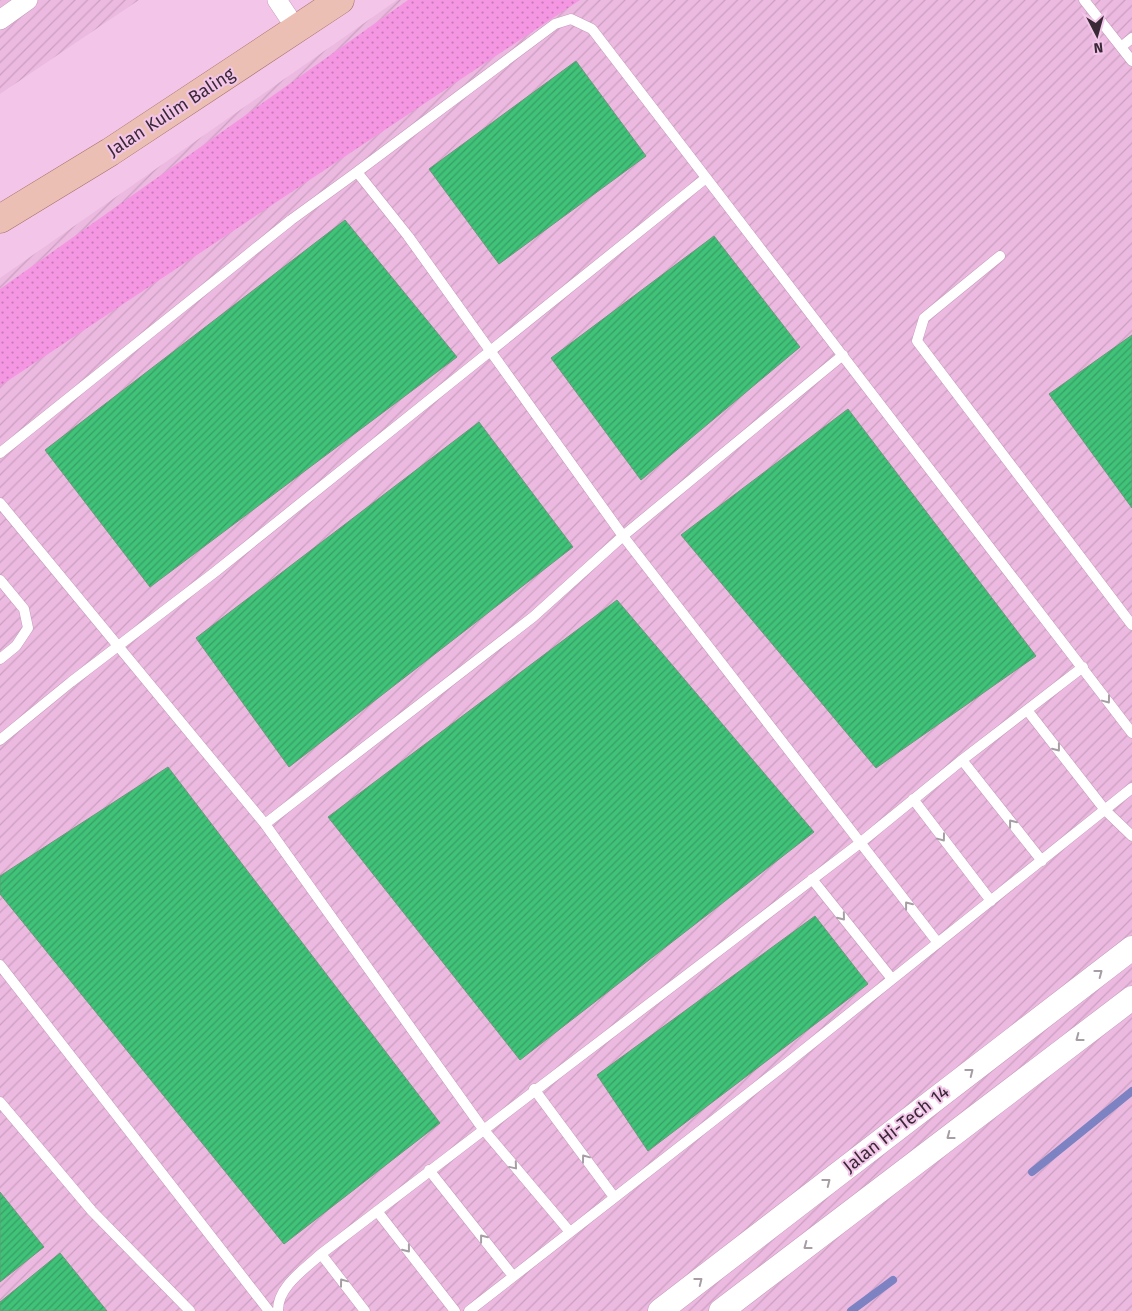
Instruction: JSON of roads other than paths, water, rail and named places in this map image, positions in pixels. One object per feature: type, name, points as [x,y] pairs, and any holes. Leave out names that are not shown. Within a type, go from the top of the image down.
[{"type":"main road","name":"Jalan Kulim Baling","points":[[0,219],[110,152],[340,0]]},
{"type":"street","points":[[0,20],[28,0]]},
{"type":"street","points":[[277,0],[297,30]]},
{"type":"street","name":"Jalan Hi-Tech 14","points":[[660,1311],[1132,948]]},
{"type":"street","points":[[721,1311],[1132,998]]},
{"type":"lane","points":[[1084,0],[1132,61]]},
{"type":"lane","points":[[0,453],[291,220],[555,24],[571,19],[592,29],[1132,733]]},
{"type":"lane","points":[[1121,47],[1132,38]]},
{"type":"lane","points":[[357,172],[408,236],[623,536],[938,943]]},
{"type":"lane","points":[[0,740],[215,572],[706,178]]},
{"type":"lane","points":[[1000,256],[924,318],[917,341],[1132,624]]},
{"type":"lane","points":[[265,824],[533,617],[623,536],[843,355]]},
{"type":"lane","points":[[0,503],[265,824],[483,1129],[570,1232]]},
{"type":"lane","points":[[0,580],[24,609],[28,628],[16,646],[0,659]]},
{"type":"lane","points":[[278,1311],[278,1301],[286,1287],[321,1254],[534,1089],[860,843],[962,760],[1083,667]]},
{"type":"lane","points":[[1027,710],[1105,810],[1132,836]]},
{"type":"lane","points":[[962,760],[1042,861]]},
{"type":"lane","points":[[469,1311],[1042,861],[1132,788]]},
{"type":"lane","points":[[913,799],[991,901]]},
{"type":"lane","points":[[812,879],[892,979]]},
{"type":"lane","points":[[0,965],[270,1311]]},
{"type":"lane","points":[[534,1089],[614,1197]]},
{"type":"lane","points":[[0,1102],[92,1211],[190,1311]]},
{"type":"lane","points":[[429,1170],[513,1276]]},
{"type":"lane","points":[[377,1211],[455,1311]]},
{"type":"lane","points":[[321,1254],[365,1311]]},
{"type":"waterway","points":[[1032,1172],[1132,1091]]},
{"type":"waterway","points":[[851,1311],[893,1280]]}]
